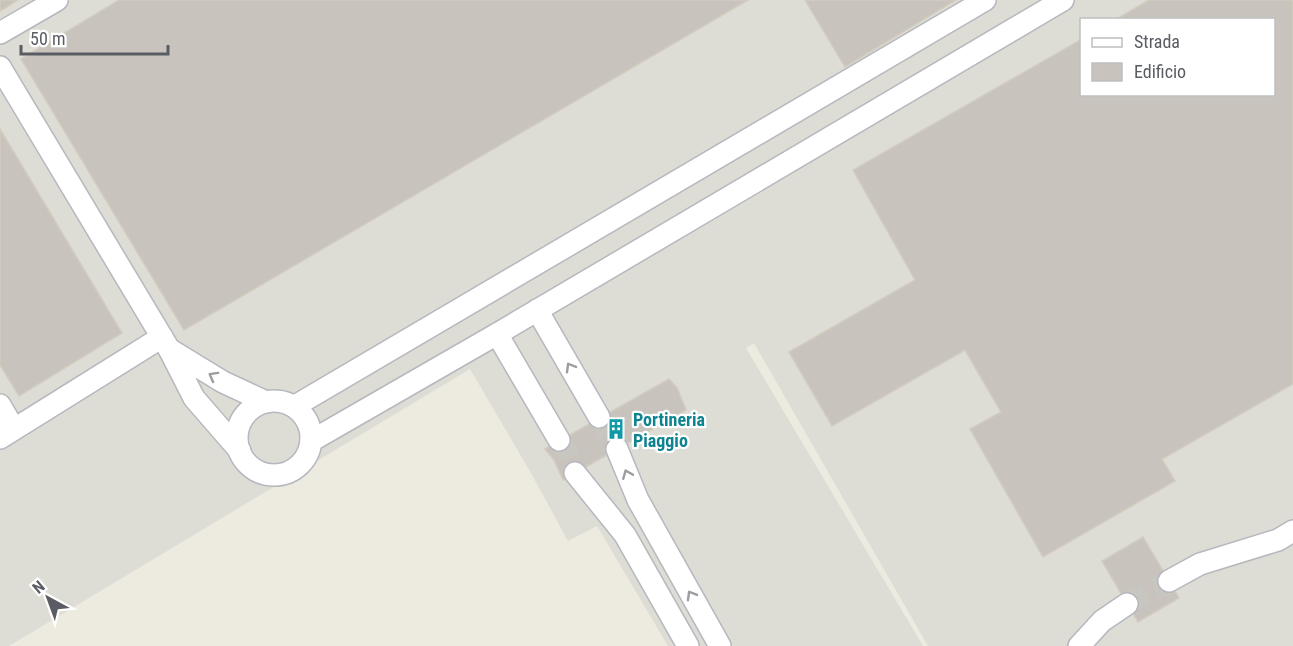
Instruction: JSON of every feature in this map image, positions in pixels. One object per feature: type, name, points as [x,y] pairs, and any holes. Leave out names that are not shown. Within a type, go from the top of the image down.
[{"type":"street","points":[[0,33],[57,0]]},
{"type":"street","points":[[295,406],[985,0]]},
{"type":"street","points":[[311,441],[1063,0]]},
{"type":"street","points":[[0,67],[165,343],[194,398],[240,451],[245,460],[261,472],[282,474],[300,464],[307,456],[311,441],[310,426],[295,406],[284,401],[259,404],[241,420],[238,430],[240,451]]},
{"type":"street","points":[[537,310],[599,417]]},
{"type":"street","points":[[497,334],[558,440]]},
{"type":"street","points":[[165,343],[186,361],[223,382],[266,402]]},
{"type":"street","points":[[0,405],[7,433],[165,343]]},
{"type":"street","points":[[617,449],[638,500],[720,646]]},
{"type":"street","points":[[575,473],[625,535],[688,646]]},
{"type":"street","points":[[1169,581],[1200,564],[1278,540],[1293,531]]},
{"type":"street","points":[[1079,646],[1102,621],[1128,604]]},
{"type":"shaded area","points":[[0,0],[1293,0],[1293,646],[928,646],[754,343],[746,348],[923,646],[668,646],[597,526],[568,541],[470,369],[9,646],[0,646]]},
{"type":"building","points":[[0,0],[18,0],[0,11]]},
{"type":"building","points":[[119,0],[748,0],[184,330],[21,59]]},
{"type":"building","points":[[805,0],[956,0],[845,67]]},
{"type":"building","points":[[1149,0],[1293,0],[1293,384],[1162,459],[1175,481],[1043,557],[970,429],[1001,412],[965,350],[832,426],[789,352],[915,280],[853,170],[1080,40],[1080,96],[1275,96],[1275,18],[1118,18]]},
{"type":"building","points":[[0,129],[122,333],[19,396],[0,365]]},
{"type":"building","name":"Portineria Piaggio","points":[[669,379],[677,388],[686,410],[563,480],[554,460],[545,449]]},
{"type":"building","points":[[1143,537],[1179,598],[1138,622],[1102,561]]},
{"type":"tunnel","points":[[599,417],[617,449]]},
{"type":"tunnel","points":[[559,440],[567,452],[575,473]]},
{"type":"tunnel","points":[[1127,604],[1169,581]]},
{"type":"place","name":"Portineria Piaggio","points":[[616,429]]}]
